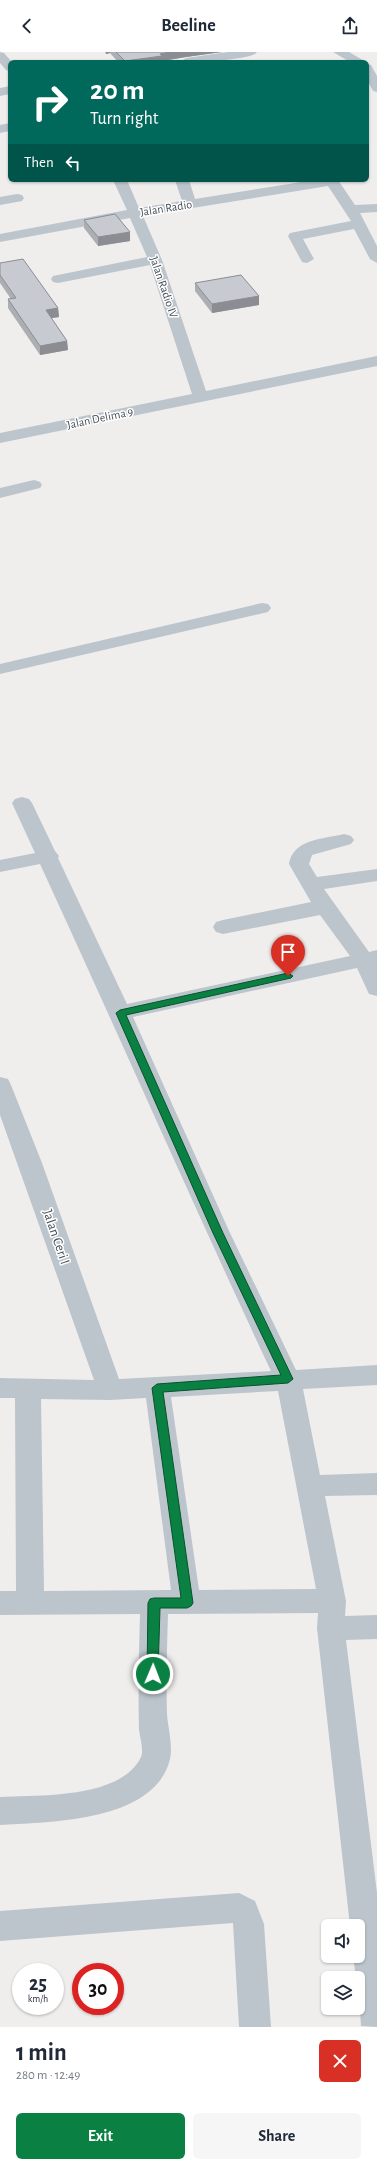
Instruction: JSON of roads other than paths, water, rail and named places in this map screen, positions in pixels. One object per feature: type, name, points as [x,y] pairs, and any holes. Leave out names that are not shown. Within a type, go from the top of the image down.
[{"type":"street","points":[[175,52],[183,60]]},
{"type":"street","points":[[198,60],[251,52]]},
{"type":"street","points":[[338,52],[356,60]]},
{"type":"street","points":[[0,56],[8,65]]},
{"type":"street","points":[[369,72],[377,88]]},
{"type":"street","name":"Jalan Radio IV","points":[[121,182],[155,260],[200,396]]},
{"type":"street","points":[[183,182],[190,204]]},
{"type":"street","name":"Jalan Radio","points":[[0,238],[135,213],[326,182]]},
{"type":"street","points":[[333,182],[351,209],[377,259]]},
{"type":"street","points":[[0,201],[17,198]]},
{"type":"street","points":[[351,209],[377,208]]},
{"type":"street","points":[[307,259],[294,236],[359,224]]},
{"type":"street","points":[[58,279],[155,260]]},
{"type":"street","name":"Jalan Delima 9","points":[[0,438],[377,361]]},
{"type":"street","points":[[0,493],[34,486]]},
{"type":"street","points":[[0,669],[262,608]]},
{"type":"street","points":[[22,803],[49,856],[218,1233],[288,1379],[332,1601],[331,1628],[374,1977],[377,2026]]},
{"type":"street","points":[[344,840],[307,850],[302,853],[299,864],[325,908],[370,958],[377,989]]},
{"type":"street","points":[[0,866],[49,856]]},
{"type":"street","points":[[311,884],[377,875]]},
{"type":"street","points":[[223,928],[317,908],[325,908]]},
{"type":"street","points":[[120,1013],[370,958]]},
{"type":"street","name":"Jalan Ceri I","points":[[0,1085],[30,1164],[110,1390]]},
{"type":"street","points":[[0,1388],[110,1390],[377,1375]]},
{"type":"street","points":[[28,1388],[30,1603]]},
{"type":"street","points":[[157,1388],[187,1603]]},
{"type":"street","points":[[310,1486],[377,1484]]},
{"type":"street","points":[[0,1604],[332,1601]]},
{"type":"street","points":[[0,1812],[77,1806],[118,1796],[143,1778],[155,1760],[152,1702],[154,1603]]},
{"type":"street","points":[[331,1628],[377,1627]]},
{"type":"street","points":[[0,1926],[239,1908],[244,1912],[249,1924],[255,2027]]}]
